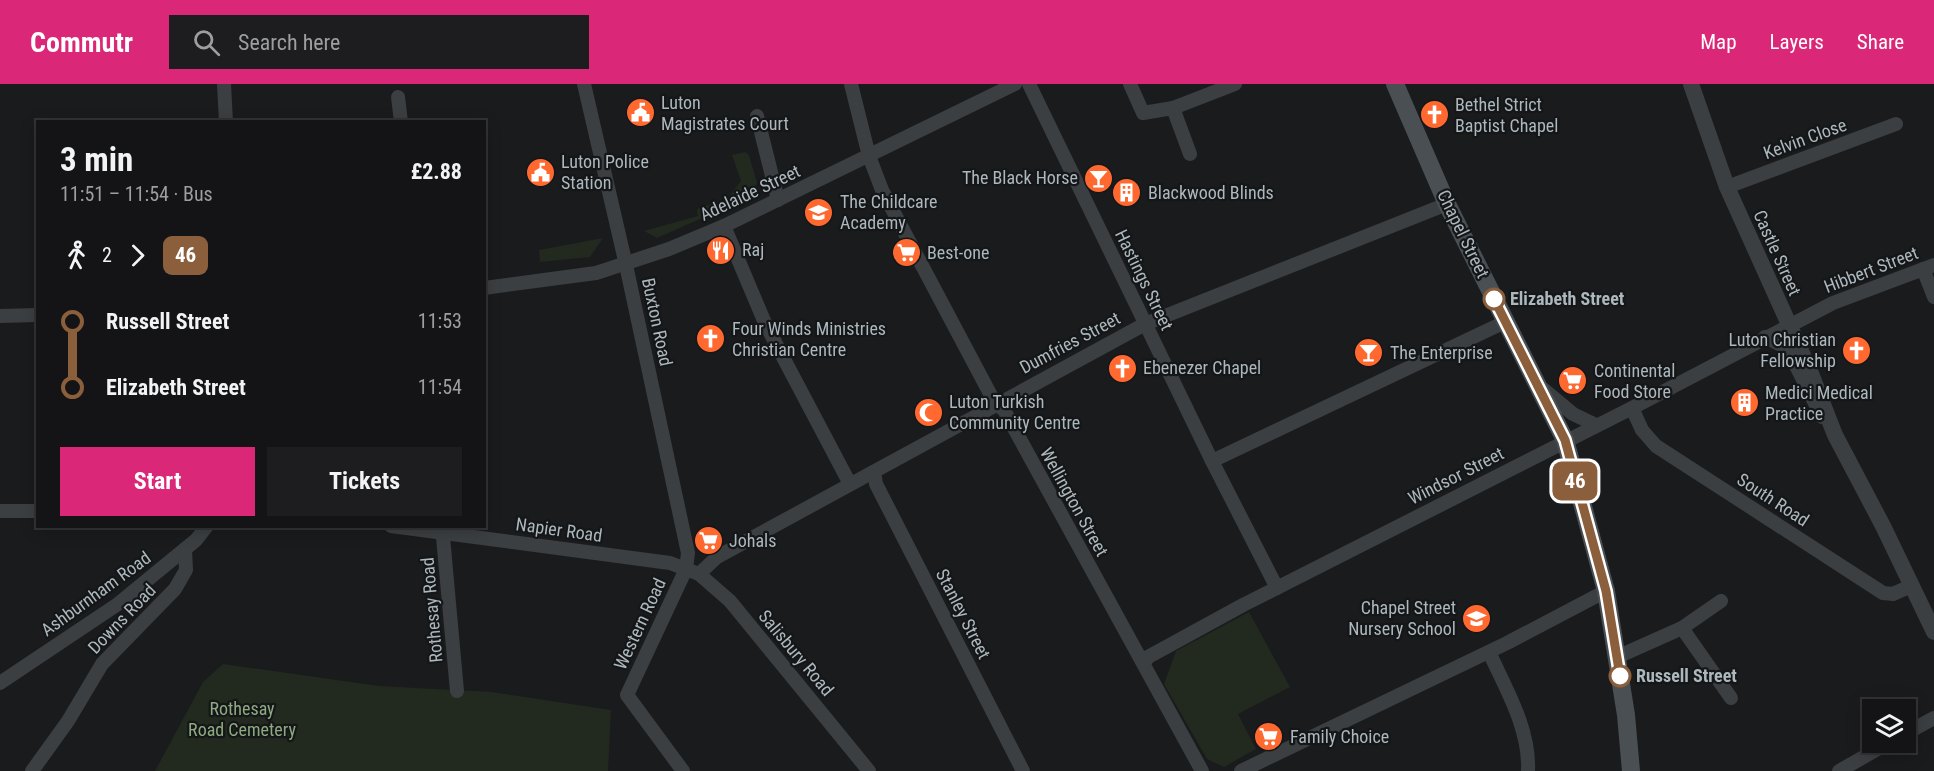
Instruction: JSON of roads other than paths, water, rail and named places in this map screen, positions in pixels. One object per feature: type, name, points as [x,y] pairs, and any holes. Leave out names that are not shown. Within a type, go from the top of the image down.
[{"type":"main road","name":"Chapel Street","points":[[1395,84],[1447,204],[1565,440],[1606,591],[1617,657],[1631,771]]},
{"type":"street","points":[[224,84],[226,120]]},
{"type":"street","name":"Buxton Road","points":[[584,84],[693,571]]},
{"type":"street","name":"Wellington Street","points":[[851,84],[869,156],[882,190],[995,403],[1004,410],[1202,771]]},
{"type":"street","name":"Adelaide Street","points":[[486,288],[596,273],[626,265],[724,226],[1016,84]]},
{"type":"street","name":"Hastings Street","points":[[1029,84],[1212,461],[1277,588]]},
{"type":"street","points":[[1130,84],[1143,113],[1173,108],[1234,84]]},
{"type":"street","name":"Castle Street","points":[[1691,84],[1727,187],[1835,435],[1883,526],[1934,632]]},
{"type":"street","points":[[398,97],[401,120]]},
{"type":"street","points":[[1173,108],[1190,154]]},
{"type":"street","points":[[757,116],[778,200]]},
{"type":"street","name":"Kelvin Close","points":[[1727,187],[1896,124]]},
{"type":"street","name":"Dumfries Street","points":[[693,571],[995,403],[1145,324],[1447,204]]},
{"type":"street","points":[[724,226],[765,323],[850,484]]},
{"type":"street","points":[[1928,267],[1934,297]]},
{"type":"street","name":"Hibbert Street","points":[[1788,325],[1833,303],[1928,267]]},
{"type":"street","points":[[0,316],[36,315]]},
{"type":"street","points":[[1212,461],[1505,322]]},
{"type":"street","name":"Windsor Street","points":[[1144,663],[1148,657],[1277,588],[1632,408],[1788,325]]},
{"type":"street","name":"Castle Street","points":[[1765,337],[1787,348],[1814,404],[1835,435]]},
{"type":"street","name":"Chapel Street","points":[[1535,381],[1561,406],[1596,425]]},
{"type":"street","name":"South Road","points":[[1632,408],[1642,430],[1656,446],[1883,593],[1893,594],[1911,586]]},
{"type":"street","name":"Stanley Street","points":[[874,472],[876,484],[1023,771]]},
{"type":"street","points":[[0,511],[36,511]]},
{"type":"street","name":"Ashburnham Road","points":[[0,683],[118,604],[185,549],[205,528]]},
{"type":"street","name":"Napier Road","points":[[416,528],[670,563],[693,571]]},
{"type":"street","name":"Rothesay Road","points":[[442,530],[457,691]]},
{"type":"street","name":"Downs Road","points":[[32,771],[68,721],[102,664],[175,589],[186,570],[185,549]]},
{"type":"street","name":"Western Road","points":[[683,771],[627,695],[693,571]]},
{"type":"street","name":"Salisbury Road","points":[[693,571],[730,602],[869,771]]},
{"type":"street","points":[[1241,771],[1488,652],[1606,591]]},
{"type":"street","points":[[1617,657],[1682,628],[1721,601]]},
{"type":"street","points":[[1682,628],[1731,698]]},
{"type":"street","points":[[1488,652],[1518,716],[1529,755],[1528,771]]},
{"type":"street","points":[[1916,728],[1934,718]]},
{"type":"street","points":[[1839,771],[1871,753]]},
{"type":"place","name":"Luton Magistrates Court","points":[[640,113]]},
{"type":"place","name":"Bethel Strict Baptist Chapel","points":[[1434,115]]},
{"type":"place","name":"Luton Police Station","points":[[540,172]]},
{"type":"place","name":"The Black Horse","points":[[1099,178]]},
{"type":"place","name":"Blackwood Blinds","points":[[1127,193]]},
{"type":"place","name":"The Childcare Academy","points":[[819,212]]},
{"type":"place","name":"Raj","points":[[721,250]]},
{"type":"place","name":"Best-one","points":[[906,253]]},
{"type":"place","name":"Elizabeth Street","points":[[1494,299]]},
{"type":"place","name":"Four Winds Ministries Christian Centre","points":[[711,339]]},
{"type":"place","name":"Luton Christian Fellowship","points":[[1857,350]]},
{"type":"place","name":"The Enterprise","points":[[1369,353]]},
{"type":"place","name":"Ebenezer Chapel","points":[[1122,368]]},
{"type":"place","name":"Continental Food Store","points":[[1573,381]]},
{"type":"place","name":"Medici Medical Practice","points":[[1744,403]]},
{"type":"place","name":"Luton Turkish Community Centre","points":[[928,412]]},
{"type":"place","name":"Johals","points":[[708,541]]},
{"type":"place","name":"Chapel Street Nursery School","points":[[1477,618]]},
{"type":"place","name":"Russell Street","points":[[1620,676]]},
{"type":"place","name":"Family Choice","points":[[1269,737]]},
{"type":"park label","name":"Rothesay Road Cemetery","points":[[242,719]]}]
